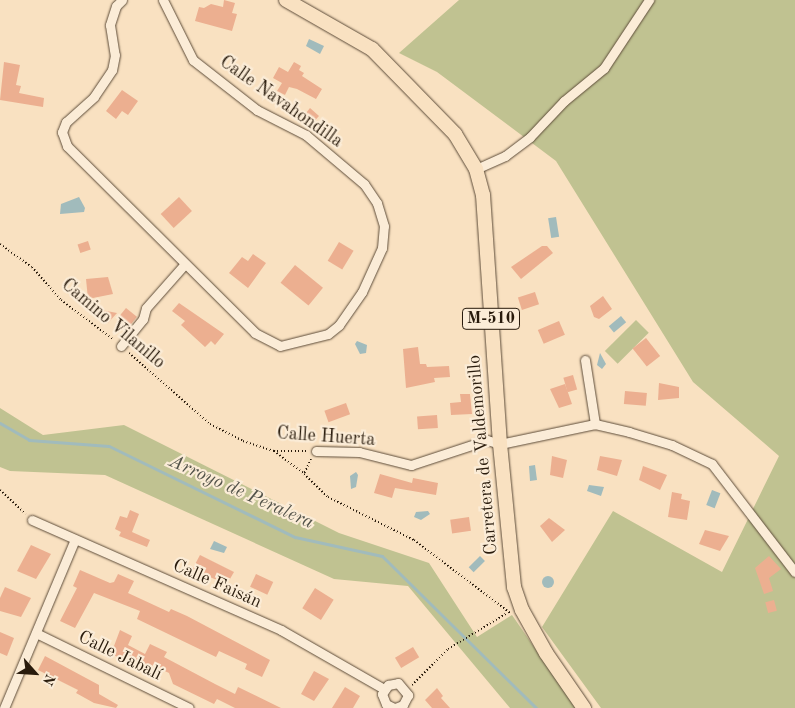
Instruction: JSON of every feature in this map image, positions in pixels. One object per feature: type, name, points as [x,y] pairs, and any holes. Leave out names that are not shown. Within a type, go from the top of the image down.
[{"type":"main road","name":"Carretera de Valdemorillo","points":[[286,0],[372,49],[455,134],[476,169],[483,195],[500,444],[509,556],[514,587],[525,615],[584,708]]},
{"type":"street","name":"Calle Navahondilla","points":[[122,0],[116,6],[110,24],[115,54],[112,70],[104,85],[66,122],[62,132],[67,146],[184,265],[255,333],[280,346],[290,346],[328,334],[340,325],[370,274],[382,248],[384,226],[377,204],[364,184],[306,135],[257,110],[193,60],[163,0]]},
{"type":"street","points":[[476,169],[505,156],[530,137],[564,101],[604,68],[649,0]]},
{"type":"street","points":[[121,346],[143,319],[146,308],[184,265]]},
{"type":"street","points":[[585,360],[595,424],[672,445],[712,464],[795,572]]},
{"type":"street","name":"Calle Huerta","points":[[316,451],[359,452],[411,465],[487,440],[500,444],[595,424]]},
{"type":"street","name":"Calle Faisán","points":[[32,520],[281,630],[384,689]]},
{"type":"street","points":[[5,708],[75,539]]},
{"type":"street","name":"Calle Jabalí","points":[[36,633],[189,708]]},
{"type":"street","points":[[398,683],[406,690],[394,707],[384,689],[398,683]]},
{"type":"path","name":"Camino Vilanillo","points":[[0,244],[32,268],[61,300],[121,346],[210,424]]},
{"type":"path","name":"Calle Huerta","points":[[210,424],[243,441],[274,451],[316,451]]},
{"type":"path","points":[[274,451],[304,474],[328,497],[414,540],[508,612],[525,615]]},
{"type":"path","points":[[304,474],[316,451]]},
{"type":"path","points":[[0,490],[32,520]]},
{"type":"path","points":[[406,690],[448,649],[508,612]]},
{"type":"green space","points":[[459,0],[795,0],[795,708],[601,708],[542,627],[613,511],[722,572],[779,456],[693,382],[556,161],[437,72],[399,53]]},
{"type":"green space","points":[[636,320],[649,333],[618,364],[605,351]]},
{"type":"green space","points":[[0,408],[43,435],[124,425],[339,533],[429,563],[477,637],[512,615],[576,708],[510,708],[408,586],[334,579],[105,475],[10,471],[0,467]]},
{"type":"water","points":[[309,39],[324,46],[320,54],[306,46]]},
{"type":"water","points":[[79,197],[85,208],[84,212],[60,214],[61,204]]},
{"type":"water","points":[[556,217],[559,237],[551,238],[548,218]]},
{"type":"water","points":[[621,316],[626,322],[614,332],[609,326]]},
{"type":"water","points":[[357,341],[367,345],[366,353],[360,354],[355,344]]},
{"type":"water","points":[[600,353],[606,364],[602,369],[597,365]]},
{"type":"water","points":[[535,465],[537,480],[530,481],[529,466]]},
{"type":"water","points":[[356,472],[358,475],[356,487],[351,489],[350,476]]},
{"type":"water","points":[[589,485],[604,487],[601,496],[587,491]]},
{"type":"water","points":[[712,490],[720,493],[715,508],[706,505]]},
{"type":"water","points":[[428,511],[430,514],[421,520],[414,517],[416,512]]},
{"type":"water","points":[[214,541],[227,547],[224,553],[210,549]]},
{"type":"water","points":[[480,556],[485,561],[474,572],[469,567]]},
{"type":"water","points":[[548,576],[554,582],[548,588],[542,582]]},
{"type":"building","points":[[224,0],[235,3],[232,13],[237,14],[232,31],[195,21],[199,7],[204,8],[211,4],[223,7]]},
{"type":"building","points":[[4,62],[20,65],[16,85],[21,86],[19,93],[44,98],[43,107],[0,100]]},
{"type":"building","points":[[294,62],[301,66],[299,70],[304,73],[302,76],[322,89],[316,99],[289,87],[285,95],[277,91],[282,83],[273,78],[279,67],[288,72]]},
{"type":"building","points":[[122,90],[138,101],[128,115],[122,111],[116,119],[106,111]]},
{"type":"building","points":[[310,108],[319,116],[309,127],[299,122]]},
{"type":"building","points":[[179,197],[192,211],[174,228],[161,214]]},
{"type":"building","points":[[88,241],[91,250],[80,253],[78,244]]},
{"type":"building","points":[[339,242],[354,251],[342,270],[328,261]]},
{"type":"building","points":[[542,246],[547,246],[553,253],[521,279],[511,267]]},
{"type":"building","points":[[253,254],[266,263],[248,288],[229,273],[242,257],[248,261]]},
{"type":"building","points":[[295,265],[323,288],[309,306],[281,283]]},
{"type":"building","points":[[108,277],[113,294],[88,299],[86,279]]},
{"type":"building","points":[[535,292],[539,304],[522,310],[518,298]]},
{"type":"building","points":[[603,296],[612,309],[599,319],[594,317],[590,306]]},
{"type":"building","points":[[179,303],[224,334],[215,345],[211,341],[205,347],[181,325],[185,321],[172,311]]},
{"type":"building","points":[[91,308],[117,313],[108,323]]},
{"type":"building","points":[[126,308],[137,317],[129,327],[118,318]]},
{"type":"building","points":[[559,321],[565,335],[544,344],[538,330]]},
{"type":"building","points":[[646,338],[660,356],[647,367],[633,348]]},
{"type":"building","points":[[418,347],[420,364],[426,364],[427,367],[449,366],[450,377],[434,378],[435,382],[406,388],[403,349]]},
{"type":"building","points":[[573,375],[577,389],[568,392],[563,378]]},
{"type":"building","points":[[659,383],[679,387],[679,398],[658,400]]},
{"type":"building","points":[[565,384],[572,404],[559,408],[550,389]]},
{"type":"building","points":[[625,391],[647,393],[646,406],[624,404]]},
{"type":"building","points":[[460,394],[470,394],[472,414],[451,415],[450,403],[461,402]]},
{"type":"building","points":[[346,403],[350,414],[328,422],[324,411]]},
{"type":"building","points":[[437,415],[438,428],[418,429],[417,416]]},
{"type":"building","points":[[552,456],[567,460],[563,478],[550,475]]},
{"type":"building","points":[[600,456],[622,460],[617,476],[597,470]]},
{"type":"building","points":[[643,466],[667,475],[660,490],[639,480]]},
{"type":"building","points":[[380,474],[412,483],[413,478],[438,483],[436,495],[395,488],[392,498],[374,493]]},
{"type":"building","points":[[672,492],[682,494],[681,499],[690,501],[687,520],[668,517]]},
{"type":"building","points":[[130,510],[139,514],[132,532],[150,540],[147,547],[119,536],[121,532],[115,529],[120,516],[127,518]]},
{"type":"building","points":[[469,517],[471,531],[452,534],[450,520]]},
{"type":"building","points":[[549,518],[565,530],[552,542],[540,526]]},
{"type":"building","points":[[705,530],[729,536],[720,551],[699,544]]},
{"type":"building","points":[[31,545],[51,554],[36,579],[17,571]]},
{"type":"building","points":[[200,555],[234,572],[227,584],[192,570]]},
{"type":"building","points":[[769,556],[781,569],[769,578],[773,591],[764,594],[755,568]]},
{"type":"building","points":[[80,570],[110,583],[114,582],[118,574],[134,581],[128,593],[169,612],[171,609],[187,616],[270,660],[262,677],[245,669],[247,664],[219,651],[216,657],[137,619],[140,611],[94,593],[75,628],[60,621],[77,588],[73,586]]},
{"type":"building","points":[[256,574],[273,582],[267,595],[250,587]]},
{"type":"building","points":[[5,587],[31,598],[21,617],[0,611],[0,598]]},
{"type":"building","points":[[315,588],[334,600],[321,620],[302,608]]},
{"type":"building","points":[[774,600],[777,611],[768,613],[765,602]]},
{"type":"building","points":[[120,630],[132,636],[128,645],[145,654],[150,644],[167,652],[164,657],[235,694],[238,687],[281,708],[235,708],[217,699],[214,704],[173,684],[169,673],[149,665],[147,670],[111,654]]},
{"type":"building","points":[[0,632],[14,638],[7,656],[0,653]]},
{"type":"building","points":[[413,647],[419,657],[401,668],[395,658]]},
{"type":"building","points":[[45,656],[99,685],[99,694],[118,705],[116,708],[94,703],[76,693],[78,690],[38,670]]},
{"type":"building","points":[[314,671],[329,679],[314,701],[301,694]]},
{"type":"building","points":[[345,687],[360,696],[353,708],[332,708]]},
{"type":"building","points":[[437,688],[443,696],[441,698],[450,708],[432,708],[425,700]]},
{"type":"waterway","name":"Arroyo de Peralera","points":[[0,423],[29,440],[109,446],[295,537],[382,556],[536,708]]}]
